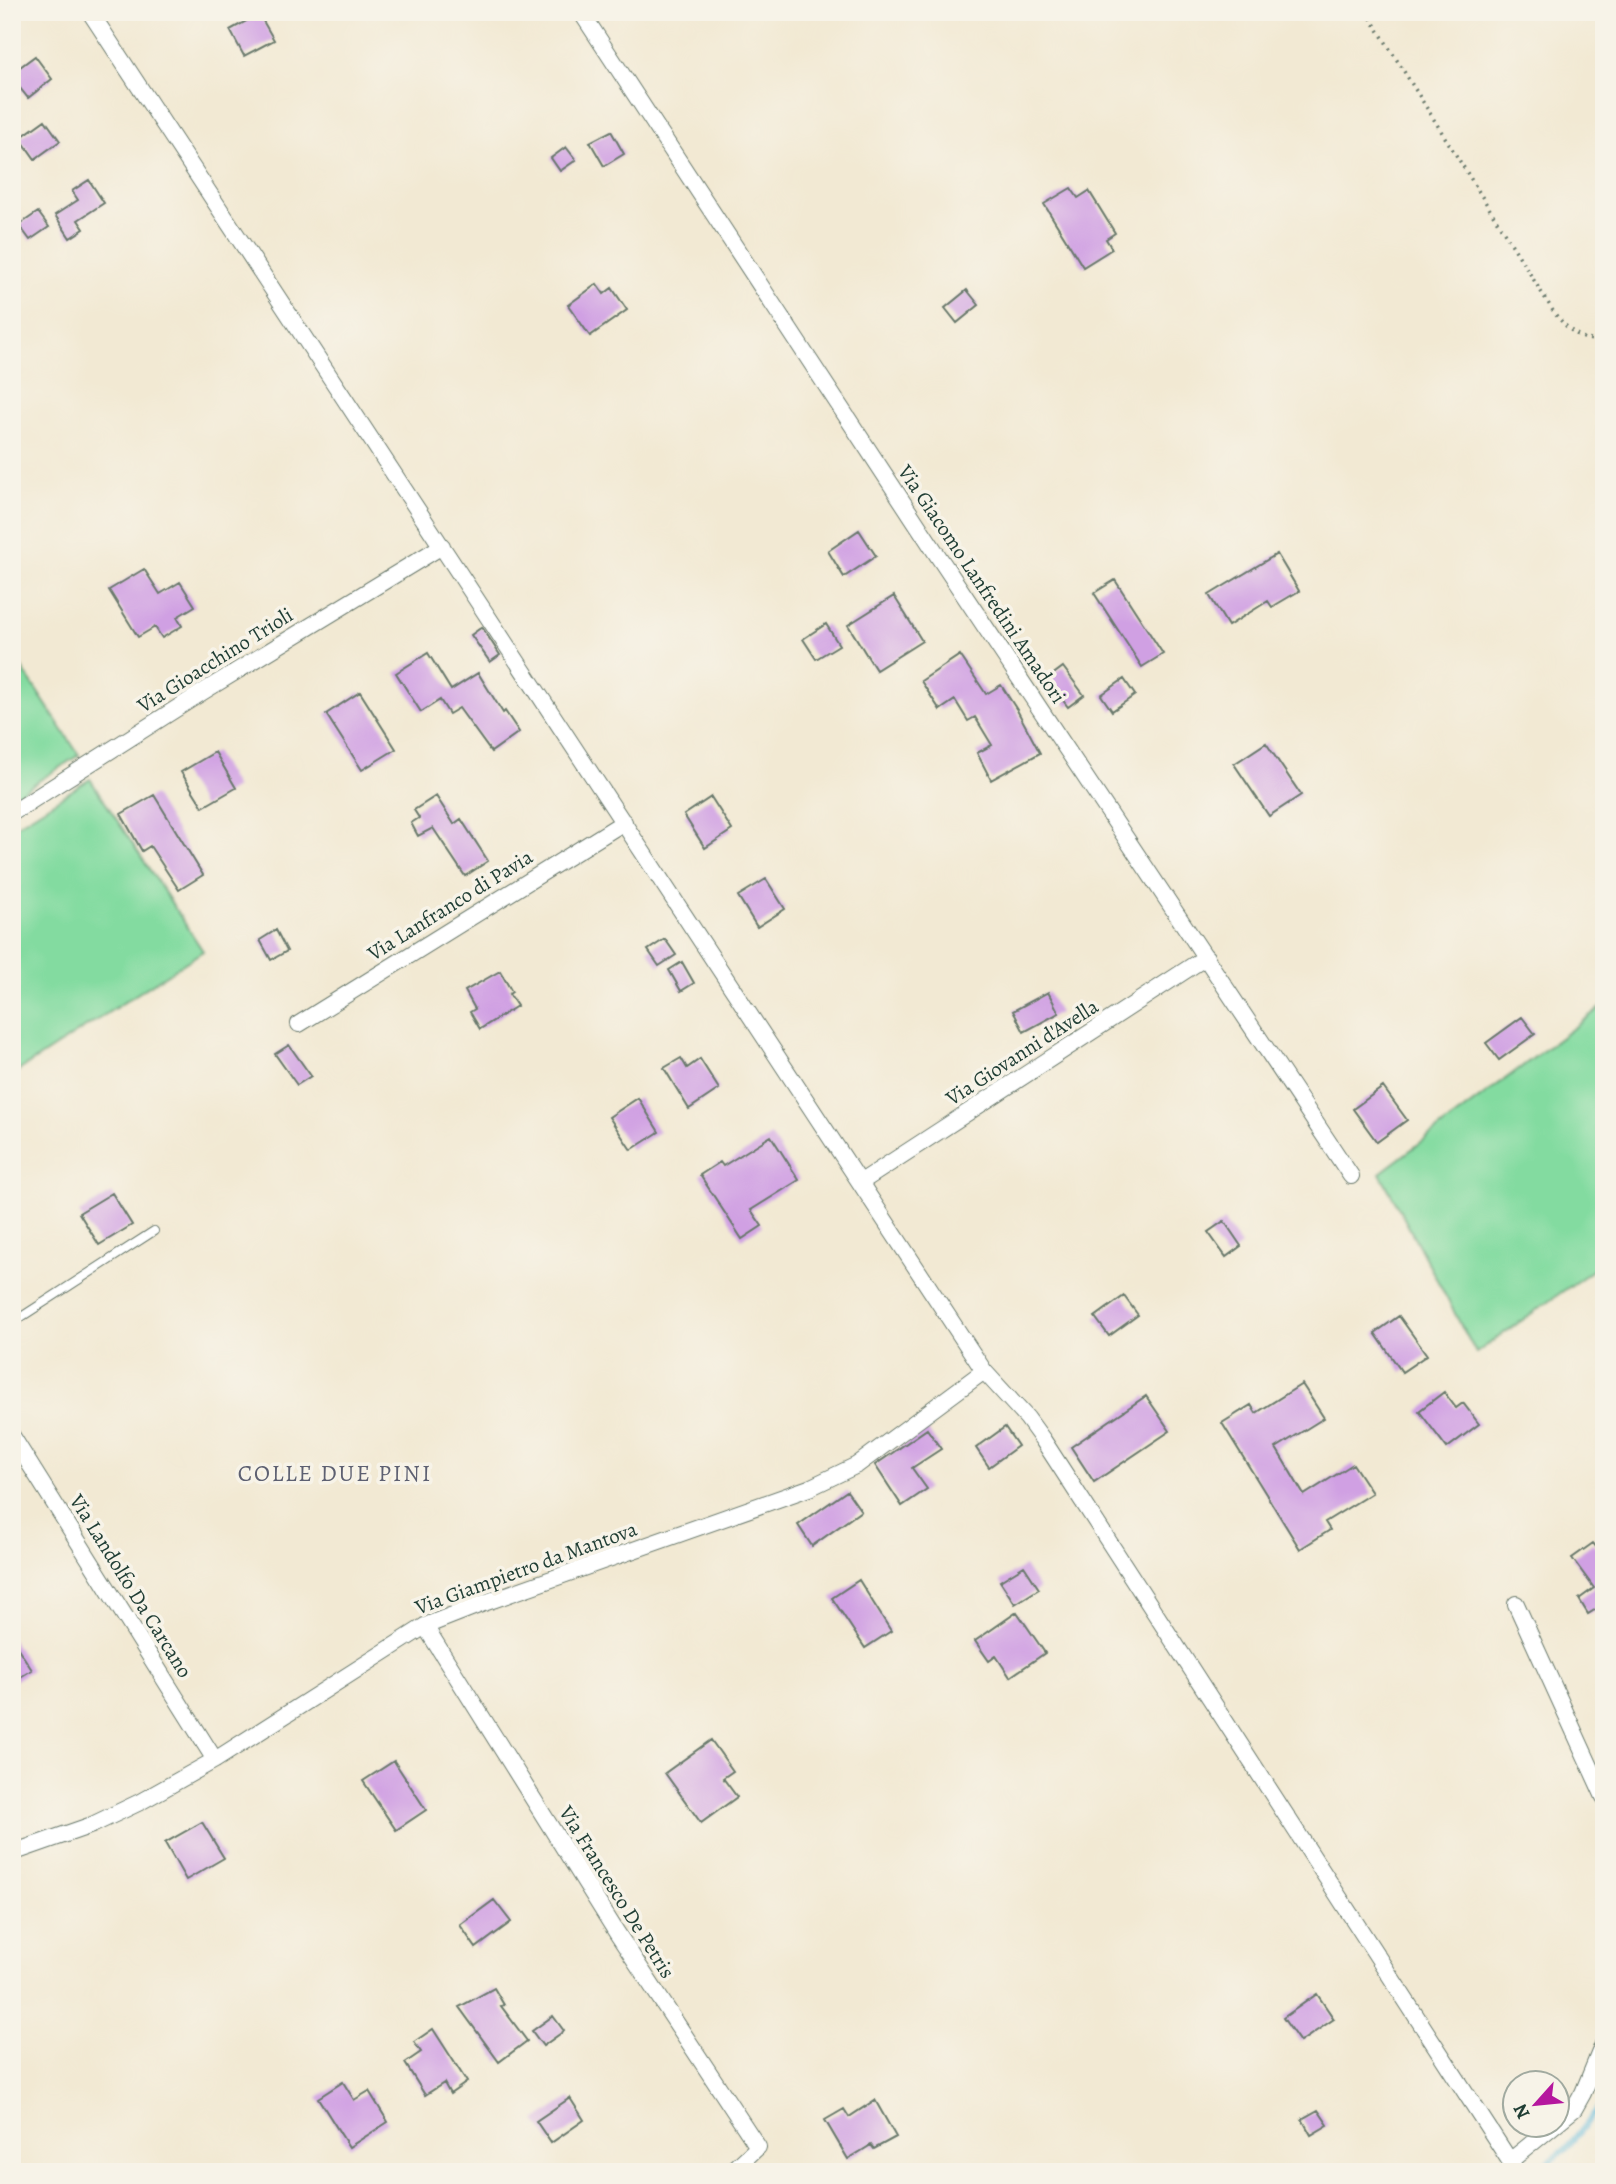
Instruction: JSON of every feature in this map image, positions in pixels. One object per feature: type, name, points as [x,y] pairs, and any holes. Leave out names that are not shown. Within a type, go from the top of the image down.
[{"type":"street","points":[[90,12],[984,1371],[1022,1412],[1043,1440],[1513,2166],[1574,2109],[1604,2042]]},
{"type":"street","name":"Via Giacomo Lanfredini Amadori","points":[[581,12],[940,559],[1351,1177]]},
{"type":"street","name":"Via Gioacchino Trioli","points":[[12,813],[204,691],[442,546]]},
{"type":"street","name":"Via Lanfranco di Pavia","points":[[299,1024],[624,822]]},
{"type":"street","name":"Via Giovanni d'Avella","points":[[861,1182],[1206,957]]},
{"type":"street","name":"Via Giampietro da Mantova","points":[[12,1853],[92,1825],[140,1802],[215,1760],[425,1626],[827,1481],[857,1465],[984,1371]]},
{"type":"street","name":"Via Landolfo Da Carcano","points":[[12,1436],[215,1760]]},
{"type":"street","points":[[1516,1604],[1604,1797]]},
{"type":"street","name":"Via Francesco De Petris","points":[[425,1626],[609,1921],[758,2147],[731,2172]]},
{"type":"lane","points":[[12,1323],[154,1231]]},
{"type":"path","points":[[1367,12],[1555,314],[1580,336],[1594,341],[1604,339]]},
{"type":"green space","points":[[12,653],[79,755],[12,798]]},
{"type":"green space","points":[[90,779],[203,951],[12,1075],[12,828]]},
{"type":"green space","points":[[1604,1005],[1604,1262],[1476,1353],[1380,1173]]},
{"type":"building","points":[[259,14],[274,40],[244,56],[230,30]]},
{"type":"building","points":[[35,56],[52,79],[28,98],[12,78],[12,73]]},
{"type":"building","points":[[45,120],[60,141],[35,159],[20,138]]},
{"type":"building","points":[[611,131],[624,154],[604,166],[590,142]]},
{"type":"building","points":[[566,147],[576,160],[560,171],[551,158]]},
{"type":"building","points":[[89,180],[104,203],[78,220],[84,229],[70,238],[55,215],[78,200],[72,191]]},
{"type":"building","points":[[1071,188],[1078,198],[1089,191],[1115,233],[1106,239],[1112,249],[1083,267],[1044,204]]},
{"type":"building","points":[[38,212],[49,227],[30,240],[19,225]]},
{"type":"building","points":[[597,284],[604,294],[612,288],[627,310],[590,336],[568,305]]},
{"type":"building","points":[[967,290],[979,305],[957,323],[945,308]]},
{"type":"building","points":[[859,530],[876,556],[844,577],[828,551]]},
{"type":"building","points":[[1277,554],[1299,591],[1272,607],[1268,601],[1228,626],[1209,595]]},
{"type":"building","points":[[144,569],[160,594],[180,582],[195,606],[177,617],[182,626],[162,638],[155,627],[138,637],[109,590]]},
{"type":"building","points":[[1115,580],[1163,654],[1142,667],[1094,593]]},
{"type":"building","points":[[894,596],[922,641],[876,670],[848,625]]},
{"type":"building","points":[[826,624],[839,645],[816,659],[803,639]]},
{"type":"building","points":[[482,627],[500,655],[490,662],[471,635]]},
{"type":"building","points":[[428,653],[451,690],[478,673],[503,713],[505,711],[519,732],[491,752],[459,708],[449,714],[440,700],[421,712],[396,673]]},
{"type":"building","points":[[960,655],[986,694],[1001,685],[1040,753],[991,780],[977,753],[992,745],[975,717],[968,721],[955,700],[940,710],[921,681]]},
{"type":"building","points":[[1063,667],[1084,695],[1068,707],[1047,679]]},
{"type":"building","points":[[1124,679],[1135,695],[1112,711],[1101,695]]},
{"type":"building","points":[[360,692],[396,749],[362,770],[326,714]]},
{"type":"building","points":[[1266,743],[1301,795],[1269,816],[1234,764]]},
{"type":"building","points":[[215,752],[236,788],[203,807],[181,772]]},
{"type":"building","points":[[154,795],[203,875],[179,890],[150,846],[142,851],[121,814]]},
{"type":"building","points":[[436,796],[454,824],[461,819],[488,861],[465,876],[433,828],[418,836],[411,823],[419,818],[414,810]]},
{"type":"building","points":[[711,797],[732,830],[705,848],[684,815]]},
{"type":"building","points":[[766,879],[785,909],[757,927],[738,896]]},
{"type":"building","points":[[276,930],[287,951],[271,960],[260,940]]},
{"type":"building","points":[[665,939],[676,955],[659,966],[648,950]]},
{"type":"building","points":[[682,962],[694,983],[681,991],[669,970]]},
{"type":"building","points":[[500,971],[517,1006],[480,1029],[470,1012],[475,1009],[465,991]]},
{"type":"building","points":[[1048,992],[1059,1013],[1024,1032],[1013,1011]]},
{"type":"building","points":[[1522,1017],[1535,1034],[1499,1060],[1486,1043]]},
{"type":"building","points":[[289,1045],[311,1076],[297,1085],[275,1054]]},
{"type":"building","points":[[681,1058],[687,1068],[700,1059],[719,1089],[689,1109],[664,1068]]},
{"type":"building","points":[[1383,1087],[1407,1120],[1377,1142],[1353,1109]]},
{"type":"building","points":[[638,1098],[659,1132],[631,1150],[609,1117]]},
{"type":"building","points":[[771,1136],[799,1180],[751,1210],[762,1226],[742,1239],[700,1175],[720,1162],[723,1166]]},
{"type":"building","points":[[112,1193],[132,1225],[99,1245],[79,1213]]},
{"type":"building","points":[[1224,1221],[1241,1246],[1226,1257],[1208,1232]]},
{"type":"building","points":[[1124,1296],[1138,1315],[1109,1336],[1095,1317]]},
{"type":"building","points":[[1399,1316],[1427,1355],[1402,1372],[1375,1333]]},
{"type":"building","points":[[1302,1384],[1324,1418],[1276,1448],[1304,1495],[1353,1464],[1372,1493],[1325,1522],[1330,1530],[1300,1549],[1222,1423],[1251,1405],[1256,1413]]},
{"type":"building","points":[[1444,1392],[1456,1408],[1463,1403],[1479,1424],[1447,1448],[1419,1411]]},
{"type":"building","points":[[1146,1396],[1170,1431],[1094,1482],[1071,1447]]},
{"type":"building","points":[[1005,1427],[1018,1446],[989,1467],[976,1448]]},
{"type":"building","points":[[927,1429],[941,1449],[912,1468],[927,1489],[902,1506],[875,1465]]},
{"type":"building","points":[[847,1491],[861,1511],[812,1546],[798,1525]]},
{"type":"building","points":[[1593,1543],[1604,1557],[1604,1604],[1588,1614],[1579,1599],[1594,1588],[1572,1558]]},
{"type":"building","points":[[1024,1566],[1039,1589],[1015,1604],[1000,1581]]},
{"type":"building","points":[[859,1580],[891,1631],[865,1648],[832,1598]]},
{"type":"building","points":[[1017,1612],[1045,1653],[1010,1677],[996,1656],[989,1661],[975,1641]]},
{"type":"building","points":[[12,1639],[32,1670],[12,1682]]},
{"type":"building","points":[[711,1740],[733,1771],[723,1778],[737,1797],[701,1823],[665,1773]]},
{"type":"building","points":[[394,1761],[426,1810],[396,1830],[363,1781]]},
{"type":"building","points":[[202,1822],[224,1858],[186,1880],[165,1843]]},
{"type":"building","points":[[494,1900],[511,1922],[476,1948],[460,1925]]},
{"type":"building","points":[[494,1988],[504,2005],[501,2006],[527,2041],[499,2062],[459,2007]]},
{"type":"building","points":[[1317,1994],[1334,2019],[1300,2042],[1283,2018]]},
{"type":"building","points":[[553,2016],[564,2031],[543,2046],[532,2031]]},
{"type":"building","points":[[433,2029],[467,2082],[450,2094],[444,2083],[425,2095],[405,2063],[421,2052],[414,2042]]},
{"type":"building","points":[[343,2082],[354,2100],[369,2091],[388,2122],[349,2147],[318,2098]]},
{"type":"building","points":[[570,2098],[584,2120],[551,2143],[536,2121]]},
{"type":"building","points":[[875,2100],[896,2137],[874,2149],[871,2145],[848,2159],[825,2120],[844,2109],[849,2117]]},
{"type":"building","points":[[1318,2110],[1328,2125],[1311,2135],[1302,2119]]},
{"type":"waterway","points":[[1536,2172],[1566,2149],[1604,2101]]},
{"type":"district","name":"COLLE DUE PINI","points":[[335,1473]]}]
